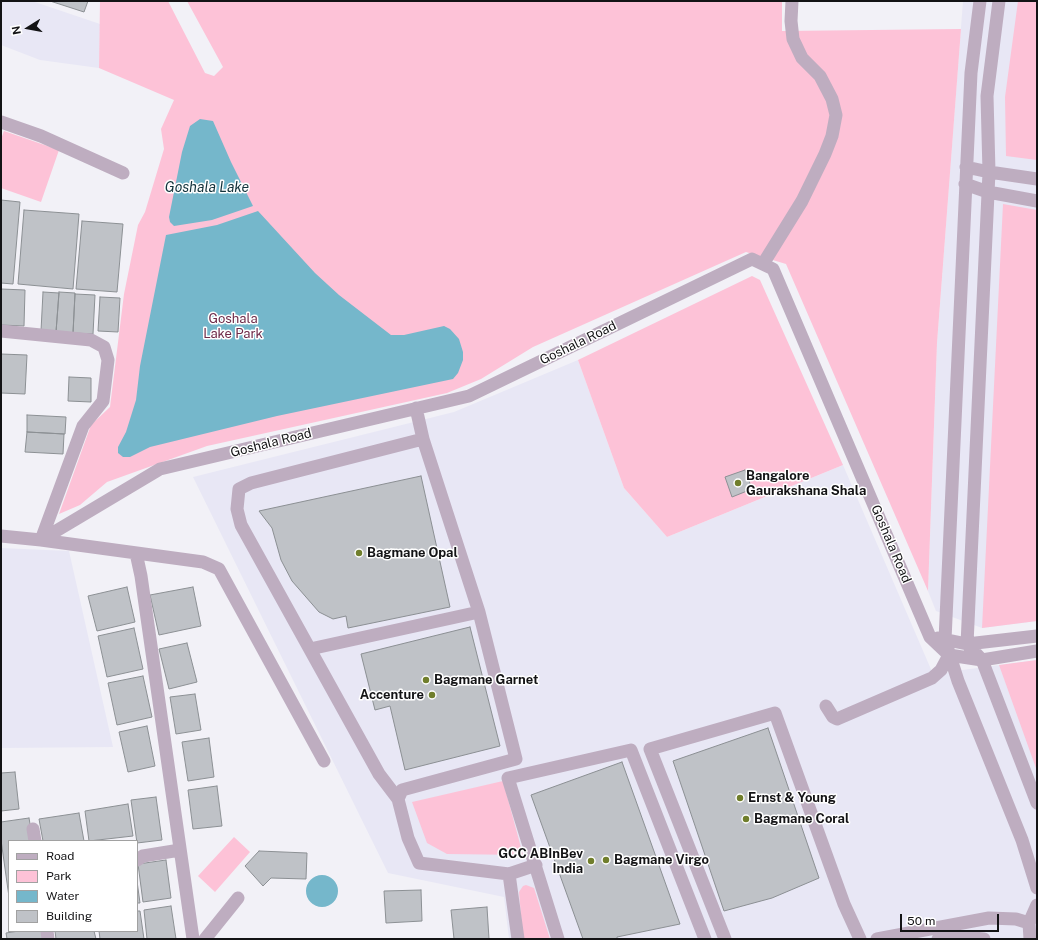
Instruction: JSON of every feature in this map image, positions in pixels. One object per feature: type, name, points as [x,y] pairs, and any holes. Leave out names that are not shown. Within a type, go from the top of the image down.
[{"type":"street","points":[[763,264],[802,201],[825,154],[832,136],[836,114],[832,99],[820,76],[802,58],[793,39],[791,21],[792,1]]},
{"type":"street","points":[[980,1],[971,73],[945,640],[949,655],[1022,840],[1037,888]]},
{"type":"street","points":[[999,1],[987,96],[989,172],[967,644],[982,660],[1037,803]]},
{"type":"street","points":[[1,122],[41,136],[123,173]]},
{"type":"street","points":[[966,167],[1037,179]]},
{"type":"street","points":[[965,184],[988,192],[1037,201]]},
{"type":"street","name":"Goshala Road","points":[[41,540],[160,469],[469,396],[752,259],[773,269],[930,637],[949,655]]},
{"type":"street","points":[[1,331],[90,340],[104,347],[108,360],[103,401],[83,426],[41,540]]},
{"type":"street","points":[[398,799],[402,790],[516,759],[479,612],[423,440],[416,408]]},
{"type":"street","points":[[423,440],[251,483],[238,489],[237,509],[241,525],[379,774],[398,799],[408,838],[419,863],[508,874],[536,865]]},
{"type":"street","points":[[1,536],[203,562],[219,569],[324,761]]},
{"type":"street","points":[[136,553],[193,939]]},
{"type":"street","points":[[310,649],[479,612]]},
{"type":"street","points":[[930,637],[967,644],[1037,636]]},
{"type":"street","points":[[949,655],[982,660],[1037,651]]},
{"type":"street","points":[[826,706],[833,717],[837,718],[932,678],[941,670],[949,655]]},
{"type":"street","points":[[725,939],[650,749],[775,713],[844,904],[860,939]]},
{"type":"street","points":[[558,939],[508,778],[631,750],[705,939]]},
{"type":"street","points":[[139,856],[180,850]]},
{"type":"street","points":[[508,874],[518,939]]},
{"type":"street","points":[[205,939],[238,898]]},
{"type":"street","points":[[1030,939],[1029,923],[1037,905]]},
{"type":"street","points":[[877,939],[989,918],[1016,919],[1029,923]]},
{"type":"street","points":[[938,939],[953,936],[979,938],[989,918]]},
{"type":"shaded area","points":[[1,1],[32,1],[100,24],[99,68],[40,60],[1,45]]},
{"type":"shaded area","points":[[963,1],[1037,1],[1037,621],[982,628],[936,611],[928,591],[937,343]]},
{"type":"shaded area","points":[[578,360],[624,488],[667,537],[843,465],[933,674],[1037,660],[1037,939],[509,939],[504,897],[388,873],[193,477],[454,412]]},
{"type":"shaded area","points":[[1,548],[69,551],[113,747],[1,748]]},
{"type":"green space","name":"Goshala Lake Park","points":[[100,1],[168,1],[205,73],[214,76],[223,67],[187,1],[782,1],[782,31],[961,29],[937,343],[928,591],[786,264],[746,252],[533,347],[481,379],[447,393],[207,446],[107,482],[80,505],[59,514],[91,425],[110,407],[124,294],[138,225],[145,212],[164,149],[161,129],[174,100],[99,68]]},
{"type":"green space","points":[[1018,1],[1037,1],[1037,160],[1006,156],[1005,97]]},
{"type":"green space","points":[[4,131],[59,150],[41,202],[1,188],[1,139]]},
{"type":"green space","points":[[1003,204],[1037,210],[1037,621],[982,628]]},
{"type":"green space","points":[[752,276],[760,280],[843,465],[667,537],[624,488],[578,360]]},
{"type":"green space","points":[[1037,660],[1037,771],[999,665]]},
{"type":"green space","points":[[503,781],[523,855],[447,854],[427,843],[412,802]]},
{"type":"green space","points":[[234,837],[250,852],[215,892],[198,876]]},
{"type":"green space","points":[[526,885],[534,888],[550,939],[523,939],[519,892],[523,886]]},
{"type":"water","name":"Goshala Lake","points":[[200,119],[213,121],[253,206],[212,220],[174,226],[170,222],[169,217],[182,152],[190,126]]},
{"type":"water","name":"Goshala Lake","points":[[258,211],[315,273],[339,295],[391,335],[404,335],[444,326],[450,329],[459,339],[463,352],[463,360],[458,373],[453,379],[277,416],[150,447],[130,457],[123,457],[118,453],[118,447],[126,432],[136,400],[140,366],[166,235],[217,225]]},
{"type":"water","points":[[319,875],[325,875],[334,879],[338,891],[334,903],[325,907],[319,907],[310,903],[306,894],[306,888],[310,879]]},
{"type":"building","points":[[50,1],[88,1],[84,12]]},
{"type":"building","points":[[1,200],[20,202],[13,284],[1,283]]},
{"type":"building","points":[[24,210],[79,214],[73,289],[18,284]]},
{"type":"building","points":[[82,221],[123,224],[117,292],[76,289]]},
{"type":"building","points":[[1,289],[25,290],[24,326],[1,325]]},
{"type":"building","points":[[43,292],[59,293],[56,332],[41,331]]},
{"type":"building","points":[[59,292],[75,293],[73,333],[56,332]]},
{"type":"building","points":[[75,294],[95,295],[93,334],[73,333]]},
{"type":"building","points":[[100,297],[120,298],[118,332],[98,331]]},
{"type":"building","points":[[1,354],[27,355],[25,394],[1,393]]},
{"type":"building","points":[[69,377],[91,378],[91,402],[68,401]]},
{"type":"building","points":[[27,415],[66,417],[65,434],[27,432]]},
{"type":"building","points":[[27,432],[64,434],[63,454],[25,452]]},
{"type":"building","name":"Bangalore Gaurakshana Shala","points":[[745,470],[752,489],[732,497],[725,477]]},
{"type":"building","name":"Bagmane Opal","points":[[421,476],[450,607],[348,628],[346,616],[333,619],[319,612],[292,581],[281,560],[272,528],[259,511]]},
{"type":"building","points":[[127,587],[135,622],[97,631],[88,596]]},
{"type":"building","points":[[193,587],[201,626],[159,635],[150,595]]},
{"type":"building","name":"Bagmane Garnet","points":[[470,627],[500,746],[405,770],[390,706],[375,710],[361,654]]},
{"type":"building","points":[[134,628],[143,669],[107,677],[98,636]]},
{"type":"building","points":[[187,643],[197,682],[169,689],[159,649]]},
{"type":"building","points":[[143,676],[152,717],[117,725],[108,683]]},
{"type":"building","points":[[195,694],[201,730],[176,734],[170,697]]},
{"type":"building","points":[[147,726],[155,766],[128,772],[119,732]]},
{"type":"building","name":"Bagmane Coral","points":[[768,728],[819,878],[772,898],[724,911],[673,761]]},
{"type":"building","points":[[209,738],[214,777],[188,781],[182,742]]},
{"type":"building","name":"Bagmane Virgo","points":[[622,762],[680,924],[617,937],[617,939],[583,939],[531,795]]},
{"type":"building","points":[[15,772],[19,809],[1,811],[1,773]]},
{"type":"building","points":[[217,786],[222,826],[193,829],[188,790]]},
{"type":"building","points":[[156,797],[162,840],[138,843],[131,800]]},
{"type":"building","points":[[128,804],[133,836],[89,840],[85,811]]},
{"type":"building","points":[[79,813],[84,840],[43,840],[39,819]]},
{"type":"building","points":[[29,818],[33,840],[8,840],[8,890],[1,840],[1,822]]},
{"type":"building","points":[[259,851],[307,853],[306,879],[271,878],[263,886],[245,866]]},
{"type":"building","points":[[166,860],[171,898],[143,902],[138,864]]},
{"type":"building","points":[[138,888],[140,903],[138,903]]},
{"type":"building","points":[[421,890],[422,921],[386,923],[384,891]]},
{"type":"building","points":[[171,906],[176,939],[147,939],[144,910]]},
{"type":"building","points":[[487,907],[489,939],[454,939],[451,910]]},
{"type":"building","points":[[138,911],[140,911],[144,939],[100,939],[99,932],[138,932]]},
{"type":"building","points":[[44,932],[45,939],[7,939],[6,933]]},
{"type":"building","points":[[55,932],[94,932],[96,939],[56,939]]},
{"type":"place","name":"Bangalore Gaurakshana Shala","points":[[738,483]]},
{"type":"place","name":"Bagmane Opal","points":[[359,553]]},
{"type":"place","name":"Bagmane Garnet","points":[[426,680]]},
{"type":"place","name":"Accenture","points":[[432,695]]},
{"type":"place","name":"Ernst & Young","points":[[740,798]]},
{"type":"place","name":"Bagmane Coral","points":[[746,819]]},
{"type":"place","name":"Bagmane Virgo","points":[[606,860]]},
{"type":"place","name":"GCC ABInBev India","points":[[591,861]]}]
